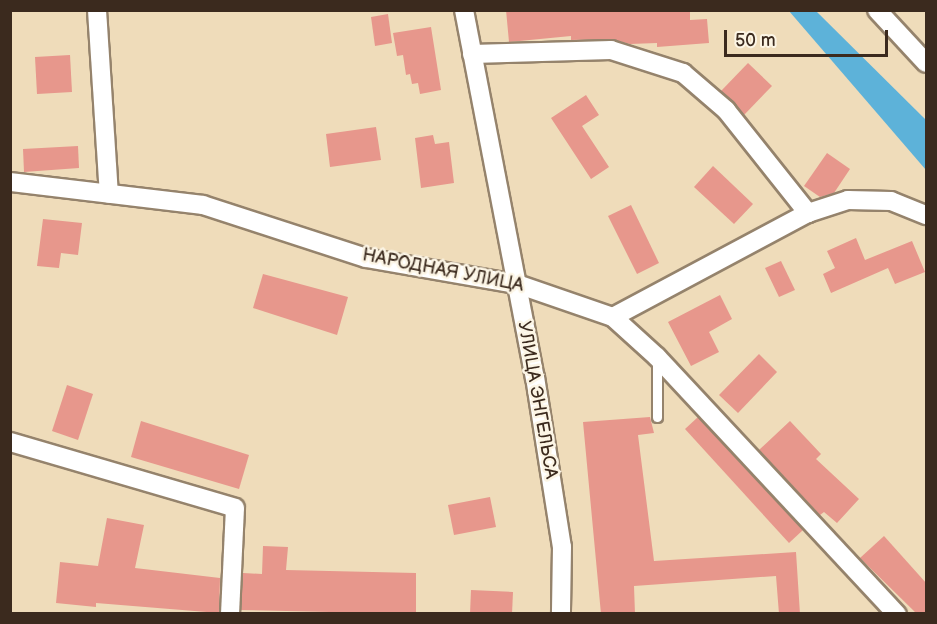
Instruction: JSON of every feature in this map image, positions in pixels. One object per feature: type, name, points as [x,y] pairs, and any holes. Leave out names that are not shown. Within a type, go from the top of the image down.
[{"type":"street","points":[[97,10],[109,194]]},
{"type":"street","name":"УЛИЦА ЭНГЕЛЬСА","points":[[464,10],[517,284],[562,547],[561,614]]},
{"type":"street","points":[[877,10],[927,63]]},
{"type":"street","points":[[472,54],[611,50],[683,73],[726,110],[808,213]]},
{"type":"street","name":"НАРОДНАЯ УЛИЦА","points":[[10,182],[202,205],[366,258],[517,284],[613,317],[657,357],[897,614]]},
{"type":"street","points":[[613,317],[808,213],[848,200],[891,201],[927,215]]},
{"type":"street","points":[[10,442],[235,508],[230,614]]},
{"type":"lane","points":[[657,357],[657,417]]},
{"type":"water","points":[[789,11],[816,11],[926,120],[926,170]]},
{"type":"building","points":[[506,10],[690,10],[690,20],[707,19],[709,43],[657,47],[657,43],[630,44],[611,39],[571,40],[571,36],[509,42]]},
{"type":"building","points":[[388,14],[392,43],[375,46],[371,17]]},
{"type":"building","points":[[431,27],[441,90],[420,94],[418,83],[412,84],[410,74],[406,75],[403,55],[397,56],[393,33]]},
{"type":"building","points":[[70,55],[72,92],[37,94],[35,57]]},
{"type":"building","points":[[748,63],[772,86],[744,115],[721,91]]},
{"type":"building","points":[[586,95],[599,115],[582,126],[609,167],[591,179],[551,118]]},
{"type":"building","points":[[376,127],[381,160],[330,167],[326,134]]},
{"type":"building","points":[[433,135],[435,144],[449,142],[454,183],[421,188],[415,138]]},
{"type":"building","points":[[78,146],[79,168],[24,172],[23,149]]},
{"type":"building","points":[[827,153],[850,169],[834,193],[820,197],[804,186]]},
{"type":"building","points":[[713,166],[753,204],[734,224],[694,187]]},
{"type":"building","points":[[631,205],[659,263],[637,274],[608,216]]},
{"type":"building","points":[[43,219],[82,223],[78,255],[61,253],[59,268],[37,266]]},
{"type":"building","points":[[856,238],[865,260],[912,241],[925,272],[895,284],[888,268],[831,293],[823,274],[835,268],[827,251]]},
{"type":"building","points":[[781,261],[795,290],[779,297],[765,268]]},
{"type":"building","points":[[263,274],[348,297],[337,335],[253,308]]},
{"type":"building","points":[[720,295],[732,319],[709,332],[719,352],[691,366],[668,322]]},
{"type":"building","points":[[759,354],[777,372],[738,413],[719,395]]},
{"type":"building","points":[[67,385],[93,394],[78,440],[52,431]]},
{"type":"building","points":[[650,417],[654,433],[638,435],[654,561],[796,552],[800,614],[779,614],[776,576],[634,586],[635,614],[601,614],[583,422]]},
{"type":"building","points":[[698,417],[803,530],[789,543],[685,429]]},
{"type":"building","points":[[141,421],[249,455],[239,489],[131,457]]},
{"type":"building","points":[[790,421],[821,454],[816,459],[859,499],[837,523],[824,512],[820,515],[759,450]]},
{"type":"building","points":[[490,497],[496,527],[454,535],[448,505]]},
{"type":"building","points":[[107,518],[144,525],[135,568],[220,578],[219,613],[96,603],[96,607],[56,603],[60,562],[98,566]]},
{"type":"building","points":[[884,536],[927,584],[927,614],[917,614],[860,558]]},
{"type":"building","points":[[263,546],[288,547],[286,570],[416,573],[416,614],[241,610],[243,573],[262,574]]},
{"type":"building","points":[[471,590],[513,592],[512,614],[470,614]]}]
